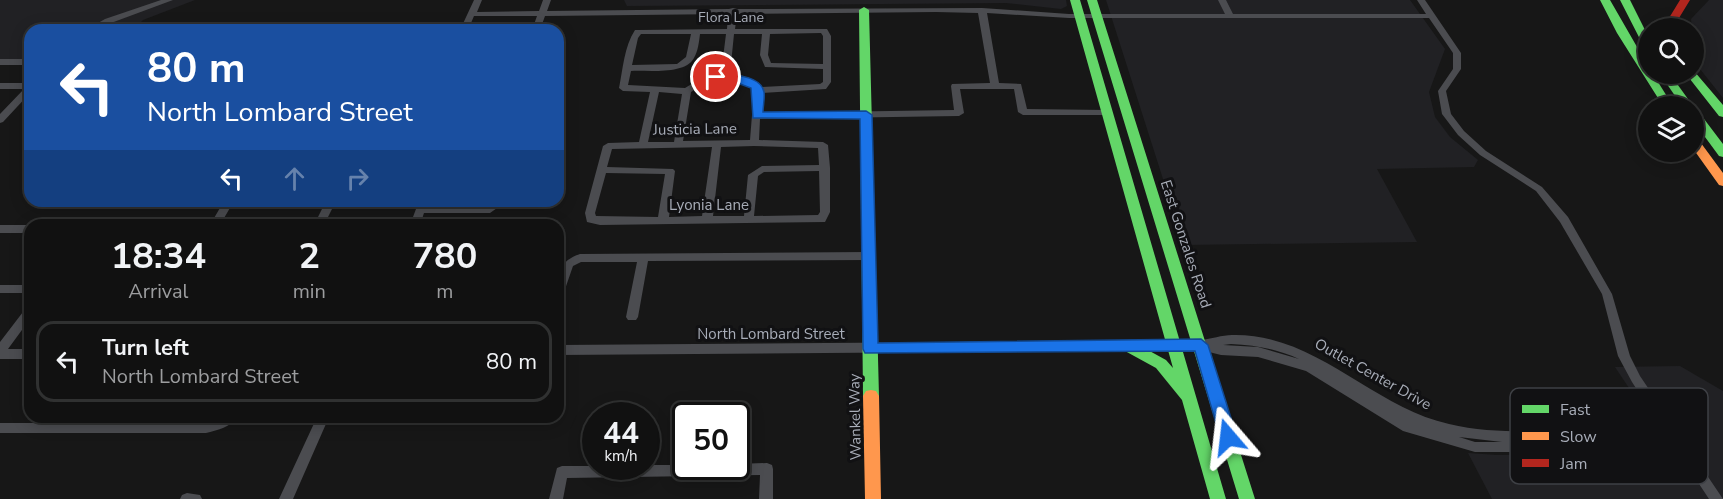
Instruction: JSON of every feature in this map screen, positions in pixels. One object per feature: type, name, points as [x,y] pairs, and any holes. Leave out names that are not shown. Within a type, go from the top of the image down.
[{"type":"main road","points":[[1074,0],[1218,499]]},
{"type":"main road","name":"East Gonzales Road","points":[[1092,0],[1247,499]]},
{"type":"main road","points":[[1625,0],[1638,25]]},
{"type":"main road","points":[[1674,18],[1685,0]]},
{"type":"main road","points":[[1606,2],[1643,69],[1661,96]]},
{"type":"main road","name":"Wankel Way","points":[[864,10],[873,499]]},
{"type":"main road","points":[[1700,84],[1723,113]]},
{"type":"main road","points":[[1704,127],[1723,153]]},
{"type":"main road","points":[[1704,156],[1723,182]]},
{"type":"main road","points":[[1130,347],[1161,364],[1190,402]]},
{"type":"street","points":[[102,24],[169,0]]},
{"type":"street","points":[[467,24],[478,0]]},
{"type":"street","points":[[538,24],[547,0]]},
{"type":"street","points":[[615,11],[617,0]]},
{"type":"street","points":[[1222,0],[1230,16]]},
{"type":"street","points":[[1421,0],[1457,53],[1457,69],[1442,91],[1447,114],[1472,143],[1527,180],[1557,209],[1607,294],[1624,356],[1642,388]]},
{"type":"street","points":[[472,14],[733,10],[982,10],[1079,16],[1432,16]]},
{"type":"street","points":[[725,76],[733,10]]},
{"type":"street","points":[[982,10],[995,86]]},
{"type":"street","name":"Flora Lane","points":[[626,68],[634,38],[638,33],[731,30],[825,32],[827,67]]},
{"type":"street","points":[[758,90],[816,89],[825,85],[827,67],[768,65],[764,55],[766,30]]},
{"type":"street","points":[[696,31],[691,60],[686,65],[626,68],[623,86],[630,90],[687,91],[704,81],[725,76],[746,80],[758,90],[754,143]]},
{"type":"street","points":[[0,62],[24,62]]},
{"type":"street","points":[[0,86],[24,87]]},
{"type":"street","points":[[757,116],[959,113],[955,86],[1018,86],[1023,112],[1107,112]]},
{"type":"street","points":[[643,145],[655,90]]},
{"type":"street","points":[[678,144],[687,91]]},
{"type":"street","points":[[0,120],[24,94]]},
{"type":"street","name":"Justicia Lane","points":[[601,170],[608,147],[754,143],[823,145],[826,151],[825,168]]},
{"type":"street","points":[[706,220],[717,144]]},
{"type":"street","points":[[749,220],[753,175],[762,168],[825,168]]},
{"type":"street","name":"Lyonia Lane","points":[[601,170],[590,213],[593,220],[663,221],[821,219],[825,168]]},
{"type":"street","points":[[601,170],[670,171],[663,221]]},
{"type":"street","points":[[445,207],[490,209],[495,207]]},
{"type":"street","points":[[0,230],[24,229]]},
{"type":"street","points":[[564,276],[568,264],[580,258],[869,256]]},
{"type":"street","points":[[632,317],[643,258]]},
{"type":"street","points":[[0,289],[24,289]]},
{"type":"street","points":[[0,352],[24,319]]},
{"type":"street","name":"Outlet Center Drive","points":[[1201,345],[1219,340],[1249,340],[1293,350],[1330,368],[1412,417],[1470,436],[1510,436]]},
{"type":"street","name":"Outlet Center Drive","points":[[1201,345],[1221,350],[1258,352],[1310,367],[1407,427],[1475,447],[1510,447]]},
{"type":"street","name":"North Lombard Street","points":[[564,350],[1201,345]]},
{"type":"street","points":[[0,352],[24,354]]},
{"type":"street","points":[[0,428],[206,428],[219,423]]},
{"type":"street","points":[[286,499],[320,423]]},
{"type":"street","points":[[556,499],[562,472],[767,469],[766,499]]},
{"type":"street","points":[[1706,484],[1716,499]]},
{"type":"street","points":[[187,499],[195,499]]},
{"type":"shaded area","points":[[0,0],[195,0],[143,20],[139,24],[24,24],[24,65],[0,65]]},
{"type":"shaded area","points":[[624,0],[1066,0],[1067,6],[1061,9],[1006,3],[627,6]]},
{"type":"shaded area","points":[[1106,0],[1410,0],[1445,49],[1429,92],[1435,117],[1450,137],[1478,160],[1474,167],[1377,169],[1417,242],[1184,245]]},
{"type":"shaded area","points":[[1709,0],[1723,0],[1723,98],[1704,74],[1704,18],[1692,18]]},
{"type":"shaded area","points":[[1680,366],[1723,391],[1723,499],[1492,499],[1468,453],[1510,455],[1510,484],[1708,484],[1708,388],[1629,388],[1615,367]]},
{"type":"traffic: fast","points":[[1075,0],[1218,499]]},
{"type":"traffic: fast","points":[[1092,0],[1247,499]]},
{"type":"traffic: fast","points":[[1605,0],[1622,33],[1662,96]]},
{"type":"traffic: fast","points":[[1625,0],[1638,25]]},
{"type":"traffic: fast","points":[[864,10],[871,396]]},
{"type":"traffic: fast","points":[[1672,84],[1681,96]]},
{"type":"traffic: fast","points":[[1700,84],[1723,113]]},
{"type":"traffic: fast","points":[[1704,127],[1723,153]]},
{"type":"traffic: fast","points":[[1130,347],[1161,364],[1185,395]]},
{"type":"traffic: slow","points":[[1704,156],[1723,182]]},
{"type":"traffic: slow","points":[[871,396],[873,499]]},
{"type":"traffic: jam","points":[[1674,18],[1685,0]]},
{"type":"route","points":[[716,77],[725,76],[746,80],[755,86],[758,90],[757,116],[866,115],[870,349],[1201,345],[1228,437]]}]
